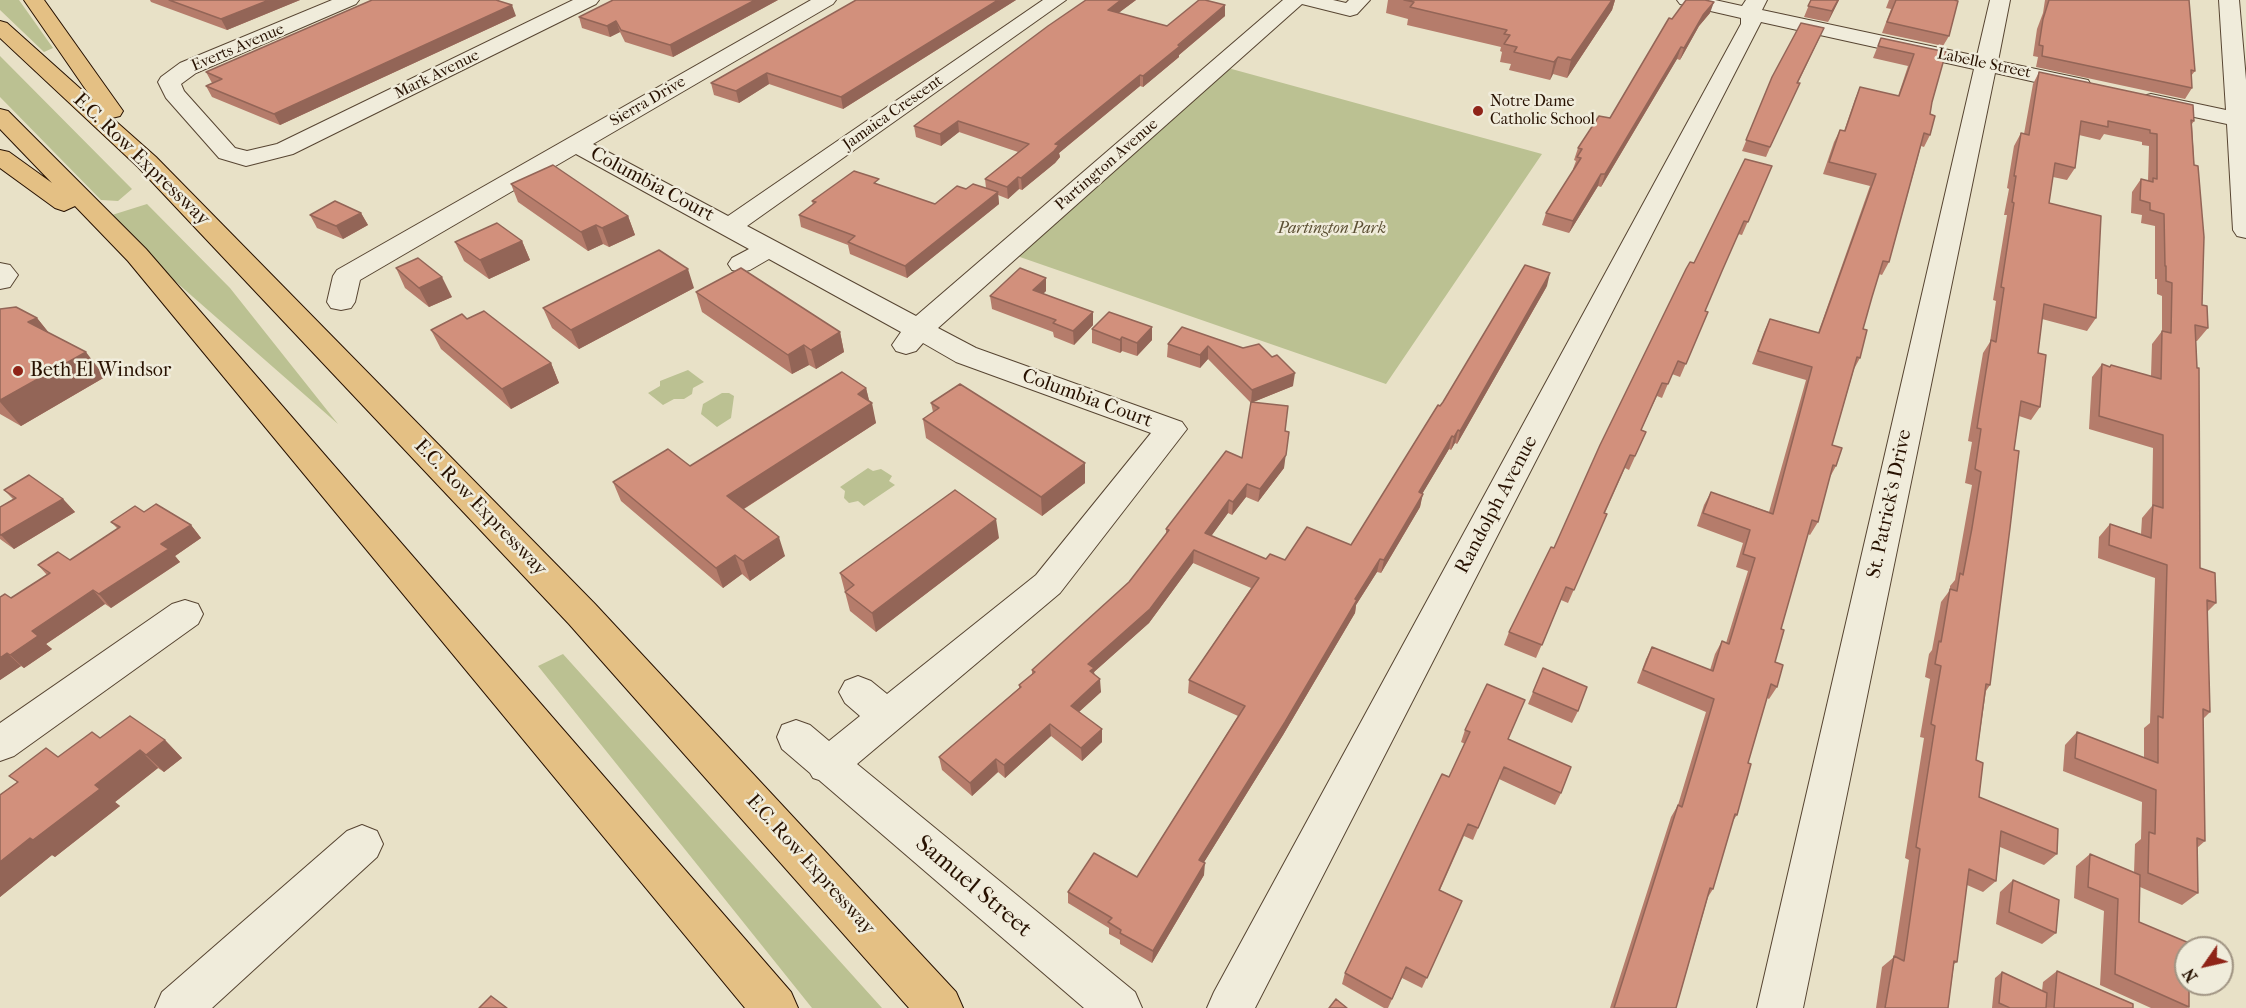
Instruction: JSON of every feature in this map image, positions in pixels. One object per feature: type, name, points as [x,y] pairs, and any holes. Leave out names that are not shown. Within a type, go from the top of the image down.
[{"type":"highway","points":[[34,0],[147,162]]},
{"type":"highway","name":"E.C. Row Expressway","points":[[0,27],[147,162],[582,614],[940,1008]]},
{"type":"highway","points":[[0,116],[137,255],[775,1008]]},
{"type":"highway","points":[[0,158],[137,255]]},
{"type":"street","name":"Everts Avenue","points":[[285,149],[246,159],[228,153],[174,93],[169,82],[188,68],[349,0]]},
{"type":"street","name":"Mark Avenue","points":[[285,149],[589,0]]},
{"type":"street","name":"Sierra Drive","points":[[344,289],[575,144],[826,0]]},
{"type":"street","name":"Jamaica Crescent","points":[[688,233],[722,223],[1056,0]]},
{"type":"street","name":"Labelle Street","points":[[1687,0],[1754,7],[1986,65],[2100,90]]},
{"type":"street","name":"St. Patrick's Drive","points":[[1780,1008],[2000,0]]},
{"type":"street","points":[[2229,0],[2241,120],[2246,230]]},
{"type":"street","name":"Partington Avenue","points":[[913,337],[1319,2]]},
{"type":"street","name":"Randolph Avenue","points":[[1230,1008],[1751,24],[1754,7]]},
{"type":"street","points":[[2134,97],[2241,120]]},
{"type":"street","name":"Columbia Court","points":[[575,144],[770,248],[956,362],[1171,429],[1048,584],[827,766]]},
{"type":"street","points":[[741,264],[770,248]]},
{"type":"street","points":[[0,744],[185,614]]},
{"type":"street","points":[[858,692],[888,717]]},
{"type":"street","name":"Samuel Street","points":[[796,737],[827,766],[1119,1008]]},
{"type":"street","points":[[178,1008],[362,844]]},
{"type":"green space","points":[[0,0],[19,0],[53,48],[44,52],[0,10]]},
{"type":"green space","points":[[0,56],[132,189],[118,201],[101,200],[0,97]]},
{"type":"green space","name":"Partington Park","points":[[1228,68],[1542,154],[1386,384],[1017,256]]},
{"type":"green space","points":[[147,204],[230,288],[338,424],[168,275],[112,215]]},
{"type":"green space","points":[[688,370],[704,382],[693,388],[692,394],[684,399],[674,399],[663,405],[648,393],[660,386],[660,381]]},
{"type":"green space","points":[[722,393],[734,396],[731,418],[717,427],[701,414],[703,404]]},
{"type":"green space","points":[[868,468],[873,471],[881,469],[892,476],[889,481],[895,485],[864,506],[858,501],[849,503],[844,498],[845,491],[840,487]]},
{"type":"green space","points":[[563,654],[882,1008],[812,1008],[538,666]]},
{"type":"building","points":[[169,0],[269,0],[221,19]]},
{"type":"building","points":[[372,0],[496,0],[512,5],[274,114],[206,86],[222,79],[206,72]]},
{"type":"building","points":[[613,0],[755,0],[670,45],[621,30],[616,21],[607,26],[579,17]]},
{"type":"building","points":[[856,0],[998,0],[841,97],[767,73],[736,91],[711,83]]},
{"type":"building","points":[[1086,0],[1121,0],[1108,10],[1167,26],[1199,0],[1225,5],[1178,45],[1180,46],[1143,76],[1140,75],[1055,144],[1059,145],[1054,151],[1007,187],[985,179],[1029,144],[958,121],[940,134],[914,126],[1048,26]]},
{"type":"building","points":[[1404,0],[1612,0],[1571,60],[1558,57],[1554,62],[1514,52],[1517,47],[1504,44],[1510,35],[1504,34],[1507,30],[1410,7],[1414,2]]},
{"type":"building","points":[[1686,0],[1714,2],[1703,15],[1684,48],[1681,47],[1605,174],[1601,174],[1573,221],[1546,213],[1581,158],[1577,157],[1582,149],[1578,148],[1599,116],[1610,118],[1669,18],[1672,19]]},
{"type":"building","points":[[1811,0],[1838,0],[1832,11],[1808,6]]},
{"type":"building","points":[[1896,0],[1958,1],[1949,36],[1887,22]]},
{"type":"building","points":[[2049,0],[2189,0],[2195,71],[2191,70],[2192,88],[2042,56],[2043,46],[2039,45]]},
{"type":"building","points":[[1801,23],[1824,28],[1797,83],[1800,83],[1770,147],[1746,140],[1772,77]]},
{"type":"building","points":[[1881,38],[1946,52],[1932,102],[1930,114],[1935,116],[1930,135],[1924,133],[1889,262],[1883,261],[1872,297],[1863,329],[1867,330],[1860,358],[1857,357],[1832,445],[1842,448],[1836,466],[1833,465],[1818,522],[1812,520],[1781,629],[1784,630],[1775,662],[1783,665],[1777,687],[1771,684],[1748,763],[1751,764],[1737,815],[1735,814],[1713,889],[1710,888],[1676,1008],[1614,1008],[1678,805],[1682,807],[1714,699],[1643,670],[1652,647],[1713,671],[1722,641],[1729,644],[1755,558],[1743,554],[1750,530],[1703,513],[1711,492],[1773,514],[1812,367],[1758,351],[1770,319],[1819,333],[1876,174],[1829,162],[1840,130],[1845,131],[1860,87],[1899,96],[1914,54],[1878,46]]},
{"type":"building","points":[[2039,72],[2193,105],[2194,121],[2191,120],[2194,165],[2198,166],[2204,237],[2202,305],[2207,306],[2208,328],[2195,325],[2197,368],[2199,368],[2200,568],[2215,573],[2216,603],[2207,600],[2210,712],[2203,709],[2205,841],[2197,838],[2198,893],[2148,873],[2149,832],[2155,834],[2156,790],[2075,758],[2077,732],[2158,763],[2158,716],[2163,718],[2167,565],[2109,545],[2110,524],[2151,538],[2153,505],[2163,508],[2163,435],[2099,416],[2102,364],[2161,379],[2162,331],[2171,333],[2172,283],[2166,281],[2164,214],[2150,210],[2150,203],[2140,200],[2141,179],[2153,182],[2153,178],[2157,179],[2157,134],[2150,133],[2150,130],[2108,121],[2108,127],[2081,121],[2075,168],[2055,163],[2049,203],[2101,216],[2096,318],[2044,304],[2038,353],[2046,355],[2040,407],[2021,401],[2014,450],[2019,451],[2010,528],[1990,685],[1986,684],[1976,760],[1983,763],[1979,797],[2058,829],[2057,854],[2001,831],[1996,881],[1969,869],[1957,962],[1954,961],[1948,1008],[1885,1008],[1894,956],[1904,961],[1920,849],[1916,847],[1935,726],[1931,724],[1941,666],[1935,664],[1950,589],[1957,591],[1960,573],[1963,575],[1972,528],[1981,472],[1975,469],[1981,429],[1977,428],[1991,340],[1996,342],[2004,288],[2001,287],[2014,203],[2012,202],[2016,176],[2014,176],[2021,133],[2029,135]]},
{"type":"building","points":[[1745,159],[1772,166],[1748,222],[1744,221],[1722,271],[1686,364],[1678,361],[1668,384],[1662,383],[1641,430],[1646,432],[1635,456],[1630,455],[1574,590],[1566,587],[1542,645],[1509,632],[1551,547],[1554,548],[1600,445],[1686,269],[1690,262],[1694,263]]},
{"type":"building","points":[[553,165],[628,216],[602,228],[596,225],[581,232],[511,184]]},
{"type":"building","points":[[854,171],[879,179],[874,183],[935,204],[957,186],[966,189],[973,184],[998,192],[905,266],[848,242],[855,236],[799,215],[816,202],[812,201]]},
{"type":"building","points":[[335,201],[361,213],[336,226],[310,215]]},
{"type":"building","points":[[497,223],[522,241],[480,260],[455,242]]},
{"type":"building","points":[[659,250],[688,269],[571,330],[543,308]]},
{"type":"building","points":[[418,258],[442,277],[419,288],[396,268]]},
{"type":"building","points":[[1525,265],[1550,273],[1460,431],[1458,430],[1454,437],[1452,436],[1419,492],[1423,494],[1384,560],[1380,559],[1355,599],[1357,600],[1285,722],[1199,860],[1205,863],[1153,951],[1120,933],[1121,930],[1108,922],[1112,918],[1068,892],[1094,853],[1137,877],[1245,706],[1189,680],[1259,578],[1194,550],[1150,609],[1088,664],[1094,668],[1090,671],[1100,679],[1071,706],[1102,729],[1081,748],[1050,724],[1004,765],[996,759],[970,783],[939,757],[1021,687],[1019,685],[1035,672],[1032,670],[1129,582],[1169,530],[1166,529],[1226,451],[1242,458],[1251,402],[1288,406],[1285,431],[1289,432],[1286,455],[1260,489],[1247,484],[1233,502],[1229,500],[1205,533],[1266,559],[1270,554],[1285,560],[1307,527],[1351,545],[1438,405],[1440,406],[1443,402]]},
{"type":"building","points":[[741,268],[840,332],[811,350],[804,345],[788,355],[696,292]]},
{"type":"building","points":[[1020,268],[1046,278],[1033,290],[1093,312],[1073,331],[1053,323],[1056,320],[990,296]]},
{"type":"building","points":[[16,307],[37,318],[28,322],[86,352],[0,400],[0,309]]},
{"type":"building","points":[[484,311],[551,363],[502,389],[431,330],[462,314],[467,319]]},
{"type":"building","points":[[1109,312],[1152,327],[1137,343],[1122,337],[1120,340],[1092,329]]},
{"type":"building","points":[[1182,327],[1243,348],[1259,344],[1272,357],[1277,355],[1295,373],[1252,390],[1208,346],[1200,355],[1168,344]]},
{"type":"building","points":[[842,372],[866,388],[858,394],[872,403],[727,496],[779,537],[743,561],[735,555],[716,568],[613,482],[668,449],[690,466]]},
{"type":"building","points":[[960,384],[1085,463],[1041,497],[923,419],[939,408],[931,403]]},
{"type":"building","points":[[29,475],[63,499],[0,535],[0,507],[16,498],[4,490]]},
{"type":"building","points":[[955,490],[996,519],[872,613],[845,592],[854,585],[840,573]]},
{"type":"building","points":[[156,504],[191,525],[161,544],[169,549],[99,594],[93,590],[32,631],[38,636],[10,655],[7,653],[0,658],[0,597],[5,594],[11,598],[50,573],[38,565],[58,552],[70,560],[120,527],[111,522],[135,506],[144,512]]},
{"type":"building","points":[[1543,668],[1587,687],[1578,711],[1533,692]]},
{"type":"building","points":[[1487,684],[1525,700],[1508,739],[1571,767],[1561,793],[1504,767],[1478,828],[1468,824],[1439,890],[1462,901],[1427,978],[1406,967],[1392,999],[1345,973],[1442,774],[1449,777],[1470,732],[1465,730]]},
{"type":"building","points":[[130,716],[165,740],[146,755],[140,750],[95,785],[100,789],[0,862],[0,795],[18,782],[9,776],[46,748],[58,757],[92,732],[100,738]]},
{"type":"building","points":[[2090,854],[2140,875],[2139,922],[2174,937],[2174,996],[2189,996],[2189,1007],[2115,974],[2118,899],[2088,887]]},
{"type":"building","points":[[2013,880],[2059,900],[2056,933],[2009,912]]},
{"type":"building","points":[[2057,971],[2133,1004],[2133,1008],[2054,1008]]},
{"type":"building","points":[[2002,972],[2047,993],[2046,1008],[2010,1008],[1999,1003]]},
{"type":"building","points":[[491,996],[507,1008],[479,1008]]},
{"type":"building","points":[[1336,999],[1347,1008],[1329,1008]]},
{"type":"place","name":"Notre Dame Catholic School","points":[[1478,111]]},
{"type":"place","name":"Beth El Windsor","points":[[18,371]]}]
